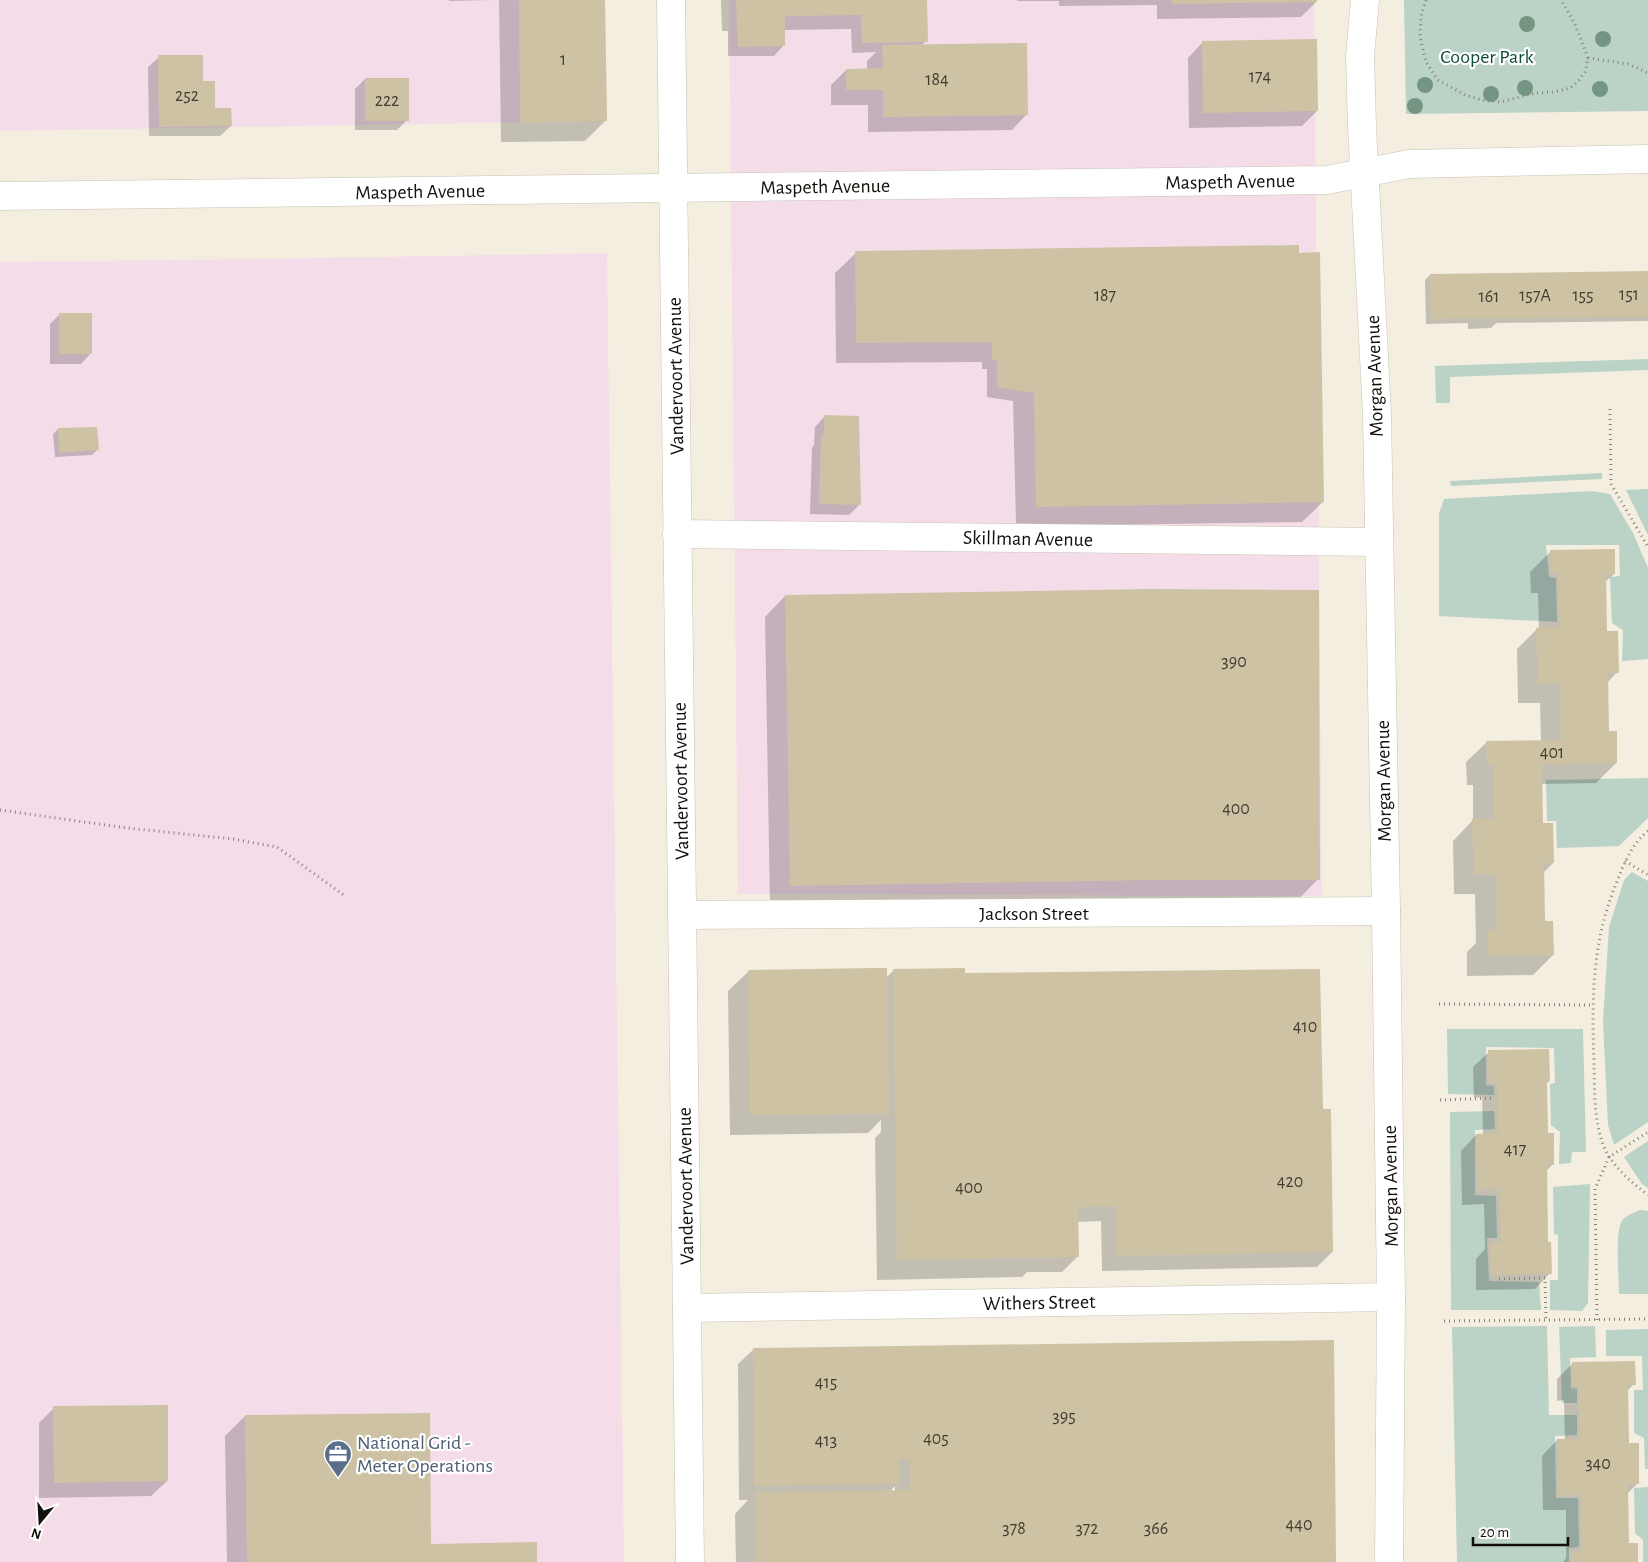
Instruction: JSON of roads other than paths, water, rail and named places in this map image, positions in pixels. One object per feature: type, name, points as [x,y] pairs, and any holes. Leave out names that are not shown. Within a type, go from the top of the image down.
[{"type":"street","name":"Vandervoort Avenue","points":[[671,0],[690,1562]]},
{"type":"street","name":"Morgan Avenue","points":[[1365,0],[1360,56],[1364,174],[1377,414],[1386,911],[1391,1297],[1389,1562]]},
{"type":"street","name":"Maspeth Avenue","points":[[0,196],[1327,180],[1409,164],[1648,159]]},
{"type":"street","name":"Skillman Avenue","points":[[677,534],[1378,542]]},
{"type":"street","name":"Jackson Street","points":[[682,915],[1386,911]]},
{"type":"street","name":"Withers Street","points":[[686,1308],[1391,1297]]},
{"type":"place","name":"National Grid - Meter Operations","points":[[338,1478]]},
{"type":"park label","name":"Cooper Park","points":[[1487,56]]}]
